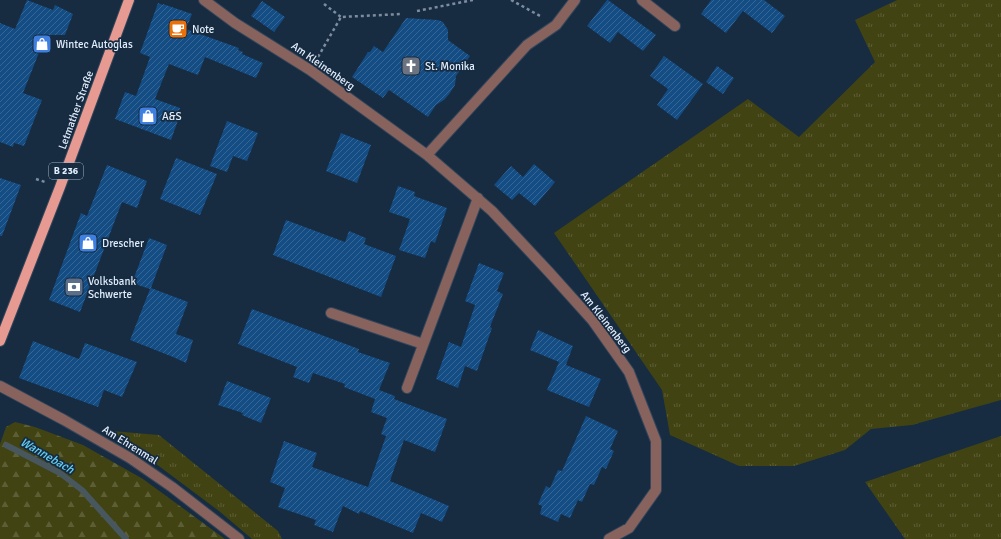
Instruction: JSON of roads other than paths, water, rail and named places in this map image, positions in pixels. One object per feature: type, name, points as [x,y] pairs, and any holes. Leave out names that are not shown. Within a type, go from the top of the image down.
[{"type":"main road","name":"Letmather Straße","points":[[0,341],[60,187],[130,0]]},
{"type":"street","name":"Am Kleinenberg","points":[[204,0],[235,22],[310,70],[427,155],[492,211],[593,321],[629,372],[656,441],[656,490],[629,528],[609,539]]},
{"type":"street","points":[[427,155],[526,45],[556,25],[575,0]]},
{"type":"street","points":[[642,0],[674,26]]},
{"type":"street","points":[[407,388],[478,198]]},
{"type":"street","points":[[331,313],[423,344]]},
{"type":"street","name":"Am Ehrenmal","points":[[0,386],[64,420],[130,458],[172,487],[239,539]]},
{"type":"waterway","name":"Wannebach","points":[[6,445],[60,473],[82,490],[126,539]]},
{"type":"place","name":"Note","points":[[178,29]]},
{"type":"place","name":"Wintec Autoglas","points":[[42,44]]},
{"type":"place","name":"St. Monika","points":[[411,66]]},
{"type":"place","name":"A&S","points":[[148,116]]},
{"type":"place","name":"Drescher","points":[[88,243]]},
{"type":"place","name":"Volksbank Schwerte","points":[[74,287]]}]
